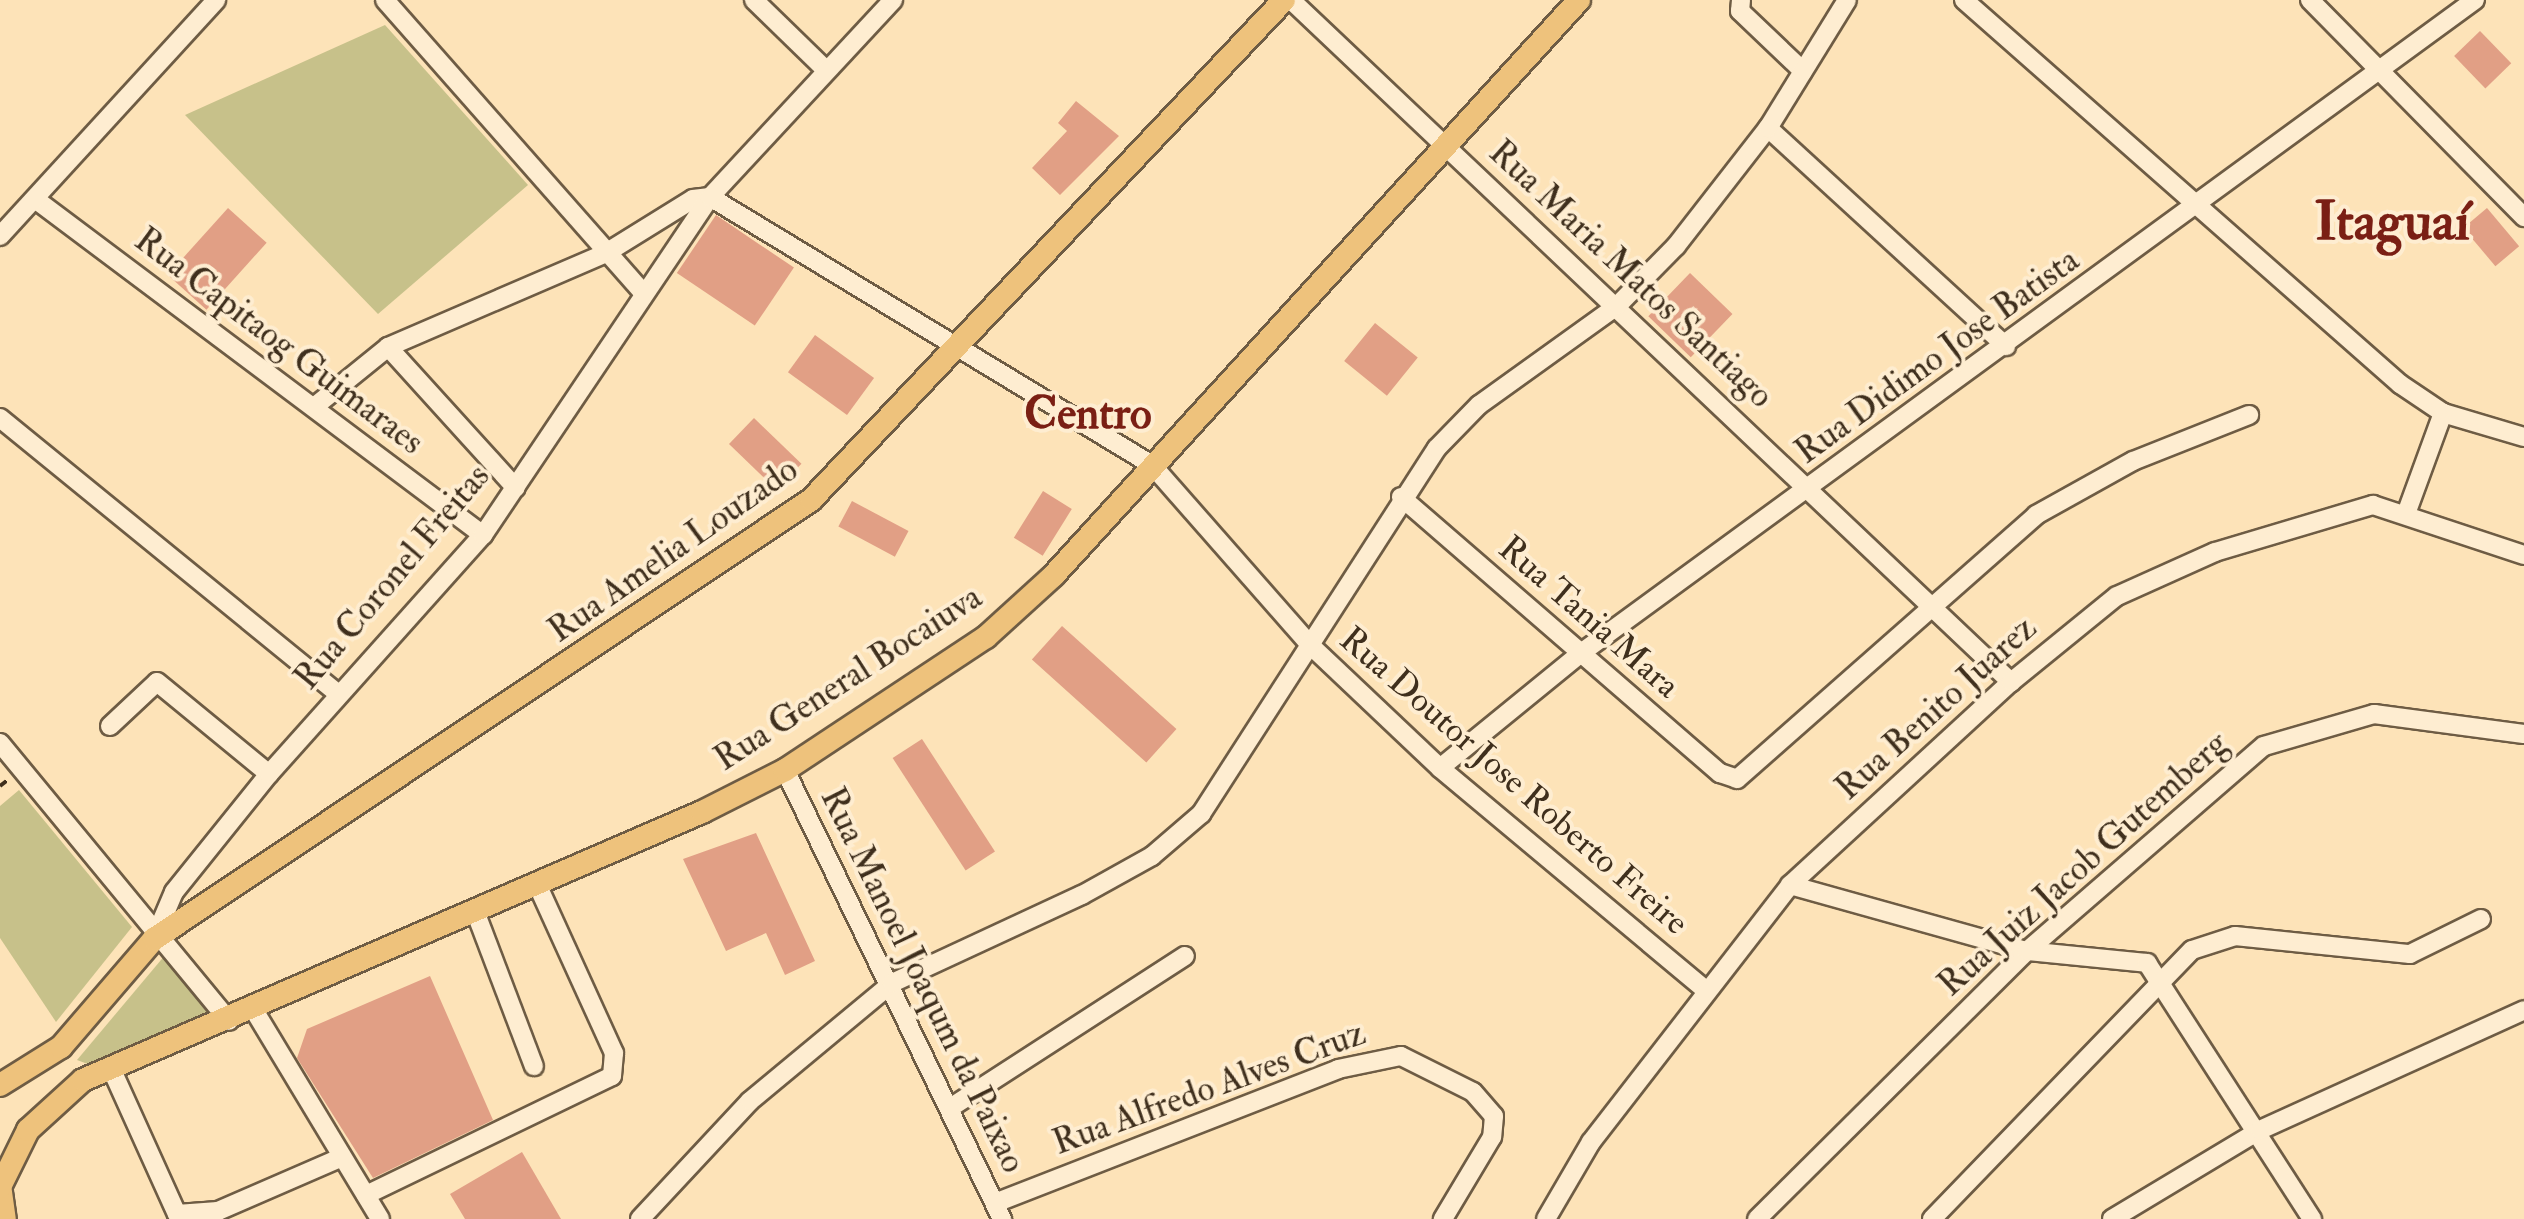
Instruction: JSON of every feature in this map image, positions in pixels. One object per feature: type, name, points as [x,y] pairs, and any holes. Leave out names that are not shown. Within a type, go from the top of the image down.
[{"type":"main road","name":"Rua Amelia Louzado","points":[[154,938],[775,529],[959,344],[1287,0]]},
{"type":"main road","name":"Rua General Bocaiuva","points":[[0,1186],[45,1109],[111,1068],[229,1022],[786,770],[986,637],[1152,465],[1579,0]]},
{"type":"main road","name":"Rua Coronel Freitas","points":[[0,1086],[60,1047],[154,938]]},
{"type":"main road","points":[[0,1186],[5,1219]]},
{"type":"street","points":[[0,236],[216,0]]},
{"type":"street","points":[[385,0],[641,290]]},
{"type":"street","points":[[754,0],[823,67]]},
{"type":"street","name":"Rua Coronel Freitas","points":[[154,938],[174,892],[270,774],[483,535],[641,290],[710,198],[823,67],[893,0]]},
{"type":"street","name":"Rua Maria Matos Santiago","points":[[1287,0],[1813,488],[2011,682]]},
{"type":"street","points":[[1741,0],[1740,12],[1802,71]]},
{"type":"street","points":[[640,1219],[750,1101],[892,983],[1152,856],[1233,772],[1401,497],[1479,405],[1618,305],[1716,201],[1768,128],[1847,0]]},
{"type":"street","points":[[1964,0],[2442,413],[2524,437]]},
{"type":"street","points":[[2310,0],[2383,66],[2524,218]]},
{"type":"street","name":"Rua Didimo Jose Batista","points":[[1440,768],[1581,653],[1813,488],[2475,0]]},
{"type":"street","points":[[1768,128],[2006,346]]},
{"type":"street","points":[[314,407],[388,347],[606,252],[693,199],[710,198]]},
{"type":"street","name":"Rua Doutor Jose Roberto Freire","points":[[710,198],[959,344],[1152,465],[1309,644],[1440,768],[1703,988]]},
{"type":"street","name":"Rua Capitaog Guimaraes","points":[[35,199],[483,535]]},
{"type":"street","points":[[388,347],[516,488]]},
{"type":"street","points":[[2406,514],[2442,413]]},
{"type":"street","points":[[1932,602],[1998,542],[2079,487],[2249,415]]},
{"type":"street","points":[[0,418],[339,694]]},
{"type":"street","name":"Rua Tania Mara","points":[[1401,497],[1581,653],[1737,779],[1932,602]]},
{"type":"street","name":"Rua Benito Juarez","points":[[1546,1219],[1591,1142],[1703,988],[1790,885],[2011,682],[2117,596],[2158,575],[2372,505],[2524,555]]},
{"type":"street","points":[[110,726],[157,682],[270,774]]},
{"type":"street","name":"Rua Juiz Jacob Gutemberg","points":[[1756,1219],[2028,950],[2239,763],[2282,737],[2402,713],[2524,734]]},
{"type":"street","points":[[0,743],[154,938],[229,1022]]},
{"type":"street","name":"Rua Manoel Joaqum da Paixao","points":[[786,770],[953,1106],[999,1211]]},
{"type":"street","points":[[366,1196],[612,1076],[614,1053],[537,884]]},
{"type":"street","points":[[1790,885],[2028,950],[2126,957],[2159,975],[2260,1130],[2312,1219]]},
{"type":"street","points":[[475,912],[534,1066]]},
{"type":"street","points":[[1932,1219],[2159,975],[2211,940],[2410,954],[2481,919]]},
{"type":"street","points":[[953,1106],[1185,956]]},
{"type":"street","points":[[254,1010],[380,1219]]},
{"type":"street","points":[[2112,1219],[2260,1130],[2524,1010]]},
{"type":"street","name":"Rua Alfredo Alves Cruz","points":[[999,1211],[1338,1069],[1400,1056],[1473,1092],[1494,1116],[1492,1137],[1444,1219]]},
{"type":"street","points":[[111,1068],[177,1214],[218,1211],[342,1156]]},
{"type":"shaded area","points":[[385,25],[528,185],[378,314],[185,115]]},
{"type":"shaded area","points":[[19,790],[132,927],[56,1022],[0,938],[0,806]]},
{"type":"shaded area","points":[[166,954],[210,1014],[101,1069],[77,1060]]},
{"type":"building","points":[[2480,31],[2511,63],[2485,88],[2454,56]]},
{"type":"building","points":[[1076,101],[1119,136],[1060,195],[1032,168],[1067,131],[1058,123]]},
{"type":"building","points":[[228,208],[267,243],[206,310],[168,275]]},
{"type":"building","points":[[2487,208],[2519,246],[2495,266],[2463,228]]},
{"type":"building","points":[[716,215],[794,268],[755,326],[677,273]]},
{"type":"building","points":[[1690,273],[1732,314],[1691,357],[1648,316]]},
{"type":"building","points":[[1375,323],[1418,358],[1387,396],[1344,361]]},
{"type":"building","points":[[815,335],[874,378],[847,415],[788,372]]},
{"type":"building","points":[[754,418],[801,464],[776,490],[729,444]]},
{"type":"building","points":[[1043,491],[1072,509],[1043,556],[1014,538]]},
{"type":"building","points":[[852,501],[909,531],[895,557],[838,527]]},
{"type":"building","points":[[1062,626],[1176,729],[1146,762],[1032,659]]},
{"type":"building","points":[[922,739],[995,851],[966,870],[893,758]]},
{"type":"building","points":[[756,833],[815,961],[785,975],[766,933],[726,951],[683,859]]},
{"type":"building","points":[[430,976],[493,1120],[373,1178],[297,1058],[307,1029]]},
{"type":"building","points":[[522,1152],[561,1219],[465,1219],[450,1194]]},
{"type":"district","name":"Itaguaí","points":[[2392,222]]},
{"type":"district","name":"Centro","points":[[1088,415]]}]
